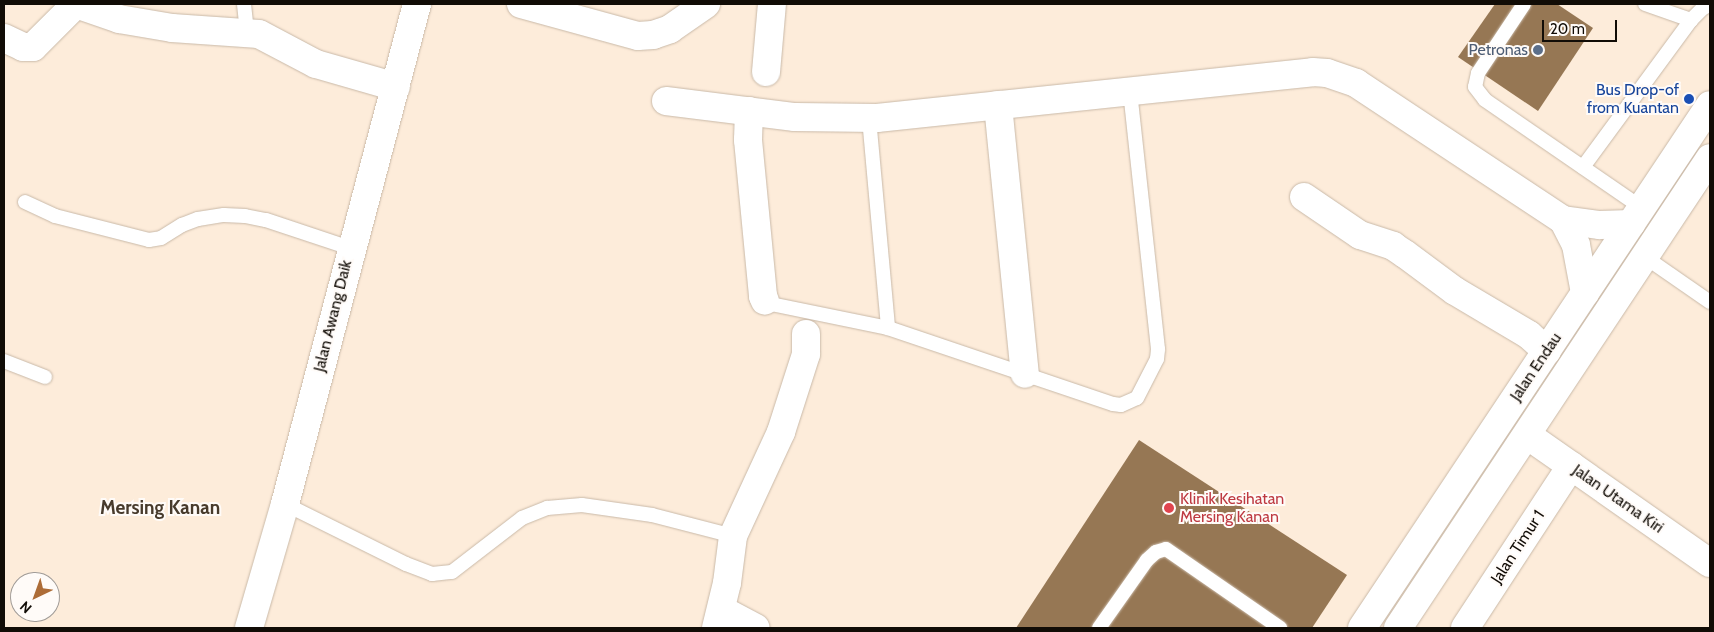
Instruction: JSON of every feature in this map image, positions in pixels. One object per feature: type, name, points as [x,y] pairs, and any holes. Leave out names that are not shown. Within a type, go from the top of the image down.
[{"type":"main road","points":[[4,38],[23,47],[33,47],[76,4],[122,11],[172,28],[247,32],[273,40],[316,64],[396,86]]},
{"type":"main road","name":"Jalan Awang Daik","points":[[249,628],[284,504],[350,248],[417,4]]},
{"type":"main road","points":[[521,4],[638,36],[653,36],[670,29],[706,4]]},
{"type":"main road","points":[[766,72],[772,4]]},
{"type":"main road","points":[[666,101],[795,117],[869,118],[1314,72],[1342,77],[1356,83],[1563,220],[1600,225],[1636,216],[1666,225]]},
{"type":"main road","points":[[998,105],[1025,374]]},
{"type":"main road","name":"Jalan Endau","points":[[1362,628],[1710,105]]},
{"type":"main road","points":[[749,111],[748,140],[763,296],[766,301]]},
{"type":"main road","name":"Jalan Endau","points":[[1398,628],[1710,158]]},
{"type":"main road","points":[[1304,197],[1360,235],[1393,246],[1455,291],[1530,335],[1547,351]]},
{"type":"main road","points":[[1563,220],[1576,245],[1585,294]]},
{"type":"main road","points":[[756,628],[719,619],[733,536],[782,432],[806,354],[806,334]]},
{"type":"main road","name":"Jalan Utama Kiri","points":[[1527,435],[1710,563]]},
{"type":"main road","name":"Jalan Timur 1","points":[[1465,628],[1571,466]]},
{"type":"lane","points":[[244,4],[247,32]]},
{"type":"lane","points":[[1524,4],[1478,73],[1475,87],[1485,100],[1582,166],[1636,216]]},
{"type":"lane","points":[[1645,4],[1691,20]]},
{"type":"lane","points":[[1582,166],[1691,20],[1710,4]]},
{"type":"lane","points":[[766,301],[771,304],[888,328],[1121,405],[1136,398],[1142,392],[1157,359],[1130,91]]},
{"type":"lane","points":[[869,118],[888,328]]},
{"type":"lane","points":[[25,202],[55,216],[149,240],[161,238],[182,225],[198,219],[224,215],[266,220],[350,248]]},
{"type":"lane","points":[[1645,257],[1710,302]]},
{"type":"lane","points":[[4,361],[45,377]]},
{"type":"lane","points":[[284,504],[406,564],[432,574],[452,572],[522,518],[547,508],[582,505],[652,515],[733,536]]},
{"type":"lane","points":[[1099,628],[1147,560],[1156,552],[1166,549],[1278,628]]},
{"type":"building","points":[[1495,4],[1557,4],[1593,28],[1538,111],[1458,57]]},
{"type":"building","name":"Klinik Kesihatan Mersing Kanan","points":[[1139,440],[1347,575],[1312,628],[1016,628]]},
{"type":"place","name":"Petronas","points":[[1538,50]]},
{"type":"place","name":"Bus Drop-of from Kuantan","points":[[1689,99]]},
{"type":"place","name":"Klinik Kesihatan Mersing Kanan","points":[[1169,508]]},
{"type":"district","name":"Mersing Kanan","points":[[160,508]]}]
